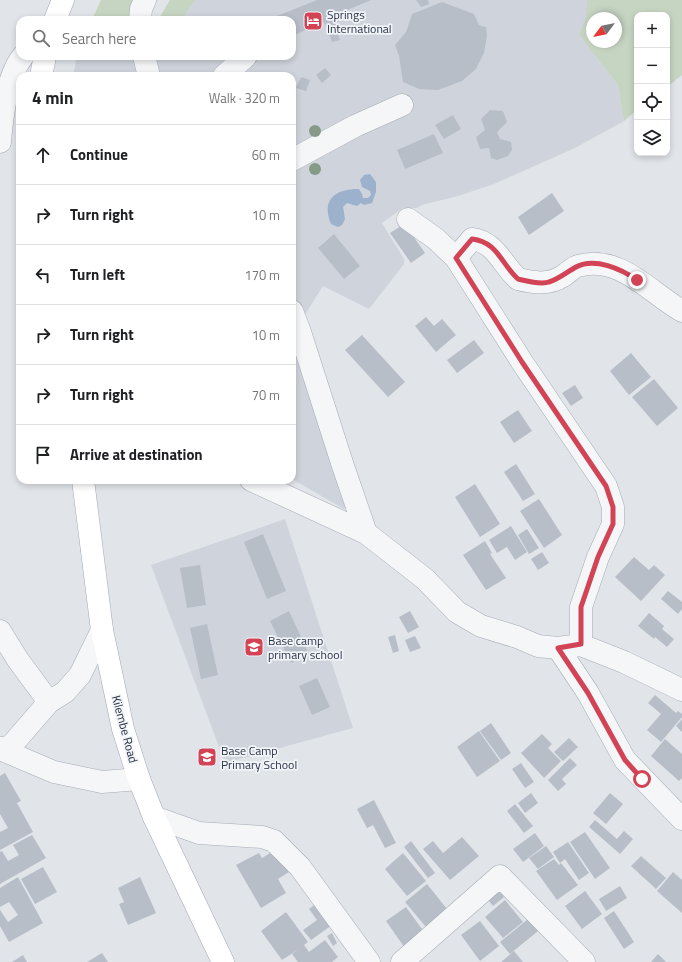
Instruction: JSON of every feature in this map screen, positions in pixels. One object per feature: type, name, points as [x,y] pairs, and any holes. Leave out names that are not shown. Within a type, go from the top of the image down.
[{"type":"main road","points":[[57,16],[63,0]]},
{"type":"main road","points":[[42,72],[45,60]]},
{"type":"main road","name":"Kilembe Road","points":[[84,484],[102,630],[123,729],[139,778],[154,816],[223,962]]},
{"type":"street","points":[[140,16],[141,9],[145,0]]},
{"type":"street","points":[[0,142],[9,88],[17,63],[20,60]]},
{"type":"street","points":[[145,60],[148,72]]},
{"type":"street","points":[[228,72],[242,60]]},
{"type":"street","points":[[296,158],[355,126],[402,105]]},
{"type":"street","points":[[408,219],[436,239],[456,258],[522,362],[606,486],[613,507],[613,524],[598,557],[581,607],[581,644]]},
{"type":"street","points":[[456,258],[472,239],[480,240],[489,244],[518,279],[548,283],[577,266],[608,265],[623,270],[665,302],[682,311]]},
{"type":"street","points":[[296,322],[366,533]]},
{"type":"street","points":[[260,484],[366,533],[424,579],[457,612],[481,626],[517,637],[538,646],[558,648],[581,644],[624,662],[682,690]]},
{"type":"street","points":[[0,748],[10,747],[49,702],[65,692],[80,675],[102,630]]},
{"type":"street","points":[[0,631],[18,660],[49,702]]},
{"type":"street","points":[[558,648],[588,693],[625,760],[682,819]]},
{"type":"street","points":[[0,748],[54,772],[102,782],[139,778]]},
{"type":"street","points":[[154,816],[198,833],[262,837],[274,841],[300,867],[369,962]]},
{"type":"street","points":[[402,962],[500,876],[584,962]]},
{"type":"shaded area","points":[[195,0],[588,0],[586,23],[579,35],[586,44],[586,48],[589,48],[618,85],[624,121],[575,148],[494,184],[458,196],[422,205],[417,208],[403,208],[382,223],[404,259],[404,264],[369,309],[323,286],[296,329],[296,72],[74,72],[76,60],[296,60],[296,16],[185,16]]},
{"type":"shaded area","points":[[296,329],[350,506],[344,509],[296,481]]},
{"type":"shaded area","name":"Base camp primary school","points":[[285,519],[353,728],[225,763],[151,565]]},
{"type":"green space","points":[[101,0],[147,0],[145,16],[94,16]]},
{"type":"green space","points":[[170,0],[195,0],[185,16],[160,16]]},
{"type":"green space","points":[[587,0],[682,0],[682,75],[670,85],[670,12],[634,12],[634,113],[624,121],[618,85],[589,48],[622,48],[622,12],[586,12]]},
{"type":"green space","points":[[586,18],[586,44],[579,35]]},
{"type":"water","points":[[370,174],[376,182],[376,192],[372,203],[364,205],[361,203],[357,206],[347,203],[343,207],[345,219],[342,225],[338,227],[331,224],[328,215],[328,208],[332,197],[343,191],[359,189],[363,198],[368,198],[371,195],[370,191],[362,187],[360,180],[364,175]]},
{"type":"building","name":"Springs International","points":[[317,0],[371,0],[333,16],[340,40],[332,42],[324,22],[296,34],[296,16],[277,16]]},
{"type":"building","name":"Springs International","points":[[416,0],[428,0],[429,4],[421,7]]},
{"type":"building","points":[[442,2],[474,14],[479,25],[486,27],[487,36],[484,53],[476,69],[462,81],[438,90],[419,89],[403,82],[399,56],[395,45],[406,32],[412,14]]},
{"type":"building","points":[[325,68],[331,75],[322,83],[316,75]]},
{"type":"building","points":[[301,77],[310,80],[306,91],[296,88]]},
{"type":"building","points":[[490,110],[503,111],[507,122],[497,132],[500,139],[511,142],[512,150],[508,156],[497,160],[491,158],[489,148],[480,149],[476,137],[485,130],[481,119]]},
{"type":"building","points":[[453,115],[461,129],[444,139],[435,125]]},
{"type":"building","points":[[434,134],[443,153],[405,169],[397,150]]},
{"type":"building","points":[[552,193],[564,211],[529,235],[518,217]]},
{"type":"building","points":[[407,222],[411,233],[425,253],[411,263],[390,233]]},
{"type":"building","points":[[334,234],[360,266],[344,279],[318,248]]},
{"type":"building","points":[[426,317],[434,326],[442,319],[456,335],[436,352],[415,326]]},
{"type":"building","points":[[362,335],[405,382],[388,397],[345,350]]},
{"type":"building","points":[[474,340],[484,353],[457,373],[447,360]]},
{"type":"building","points":[[631,353],[651,377],[629,395],[610,371]]},
{"type":"building","points":[[654,379],[678,408],[657,426],[632,397]]},
{"type":"building","points":[[575,385],[583,398],[571,406],[562,393]]},
{"type":"building","points":[[518,410],[532,431],[514,443],[500,422]]},
{"type":"building","points":[[516,464],[535,494],[523,501],[504,472]]},
{"type":"building","points":[[475,484],[500,524],[480,537],[455,497]]},
{"type":"building","points":[[539,499],[562,535],[544,548],[520,511]]},
{"type":"building","points":[[511,526],[527,552],[515,560],[507,547],[497,553],[489,540]]},
{"type":"building","points":[[527,529],[539,548],[529,554],[518,535]]},
{"type":"building","points":[[263,534],[286,591],[267,599],[244,542]]},
{"type":"building","points":[[485,541],[492,553],[490,554],[506,578],[486,590],[463,555]]},
{"type":"building","points":[[542,552],[549,563],[538,570],[531,559]]},
{"type":"building","points":[[634,557],[649,570],[654,565],[665,575],[641,601],[615,577]]},
{"type":"building","points":[[200,565],[206,605],[187,608],[180,568]]},
{"type":"building","points":[[668,591],[682,602],[682,609],[678,614],[661,599]]},
{"type":"building","points":[[289,611],[309,654],[291,663],[270,621]]},
{"type":"building","points":[[410,611],[419,627],[408,633],[399,617]]},
{"type":"building","points":[[649,613],[664,626],[662,629],[674,639],[667,647],[638,626]]},
{"type":"building","points":[[207,624],[218,675],[201,679],[190,628]]},
{"type":"building","points":[[395,635],[399,651],[393,653],[388,637]]},
{"type":"building","points":[[415,636],[421,648],[410,652],[405,640]]},
{"type":"building","points":[[317,678],[330,707],[312,715],[299,686]]},
{"type":"building","points":[[655,695],[676,713],[678,711],[682,714],[682,717],[661,742],[647,730],[661,714],[648,703]]},
{"type":"building","points":[[682,719],[682,732],[676,726]]},
{"type":"building","points":[[491,723],[511,753],[501,760],[480,731]]},
{"type":"building","points":[[479,731],[500,761],[477,777],[457,747]]},
{"type":"building","points":[[542,734],[552,744],[548,748],[561,761],[544,778],[521,753]]},
{"type":"building","points":[[569,738],[578,747],[563,761],[554,752]]},
{"type":"building","points":[[665,739],[682,754],[682,778],[679,781],[651,756]]},
{"type":"building","points":[[570,758],[577,765],[562,779],[566,784],[558,791],[548,780]]},
{"type":"building","points":[[521,763],[534,782],[525,788],[512,769]]},
{"type":"building","points":[[5,773],[21,801],[17,803],[33,832],[0,850],[0,832],[8,828],[0,814],[0,776]]},
{"type":"building","points":[[531,793],[538,803],[525,813],[518,803]]},
{"type":"building","points":[[610,793],[623,804],[606,824],[593,813]]},
{"type":"building","points":[[374,800],[396,843],[385,848],[373,825],[367,828],[357,809]]},
{"type":"building","points":[[515,804],[533,826],[524,833],[507,811]]},
{"type":"building","points":[[595,820],[617,839],[624,831],[633,839],[620,854],[589,827]]},
{"type":"building","points":[[585,832],[610,868],[595,879],[570,842]]},
{"type":"building","points":[[535,833],[544,846],[523,862],[513,849]]},
{"type":"building","points":[[32,835],[46,858],[0,884],[0,852],[2,851],[8,861],[19,855],[13,845]]},
{"type":"building","points":[[462,837],[479,856],[450,880],[423,849],[433,841],[443,853]]},
{"type":"building","points":[[411,841],[435,873],[428,878],[404,847]]},
{"type":"building","points":[[568,842],[589,873],[579,880],[565,859],[560,863],[553,852]]},
{"type":"building","points":[[546,846],[554,857],[538,869],[529,858]]},
{"type":"building","points":[[275,850],[289,872],[278,879],[286,893],[261,908],[236,865],[259,853],[262,858]]},
{"type":"building","points":[[403,853],[426,881],[407,896],[385,869]]},
{"type":"building","points":[[641,856],[666,878],[656,889],[631,866]]},
{"type":"building","points":[[554,859],[559,865],[561,863],[578,885],[557,900],[536,871]]},
{"type":"building","points":[[43,867],[57,892],[35,904],[21,879]]},
{"type":"building","points":[[673,872],[682,880],[682,913],[657,891]]},
{"type":"building","points":[[18,877],[43,923],[9,942],[0,926],[0,910],[8,922],[18,915],[9,902],[0,907],[0,888]]},
{"type":"building","points":[[140,877],[156,913],[128,925],[119,904],[124,902],[118,888]]},
{"type":"building","points":[[427,884],[447,909],[426,927],[405,902]]},
{"type":"building","points":[[620,886],[627,898],[606,911],[599,899]]},
{"type":"building","points":[[497,887],[504,897],[493,906],[485,896]]},
{"type":"building","points":[[585,891],[602,914],[582,929],[565,906]]},
{"type":"building","points":[[505,900],[523,922],[503,938],[485,917]]},
{"type":"building","points":[[318,902],[335,923],[311,940],[303,930],[317,920],[309,909]]},
{"type":"building","points":[[406,907],[427,936],[407,951],[386,921]]},
{"type":"building","points":[[614,911],[634,942],[624,949],[604,918]]},
{"type":"building","points":[[286,912],[308,942],[304,945],[309,952],[325,940],[338,957],[332,962],[298,962],[292,954],[299,949],[282,960],[261,931]]},
{"type":"building","points":[[528,919],[538,931],[510,954],[500,942]]},
{"type":"building","points":[[480,921],[499,946],[480,961],[461,935]]},
{"type":"building","points":[[332,933],[337,943],[333,946],[327,936]]},
{"type":"building","points":[[514,951],[523,962],[501,962],[507,957]]},
{"type":"building","points":[[102,953],[108,962],[87,962]]},
{"type":"building","points":[[658,954],[666,962],[651,962]]},
{"type":"building","points":[[23,955],[27,962],[12,962]]},
{"type":"place","name":"Springs International","points":[[313,21]]},
{"type":"place","name":"Base camp primary school","points":[[254,647]]},
{"type":"place","name":"Base Camp Primary School","points":[[207,757]]},
{"type":"route","points":[[637,280],[623,270],[608,265],[588,264],[577,266],[561,277],[548,283],[518,279],[489,244],[480,240],[472,239],[456,258],[522,362],[606,486],[613,507],[613,524],[598,557],[581,607],[581,644],[558,648],[588,693],[625,760],[642,779]]}]
